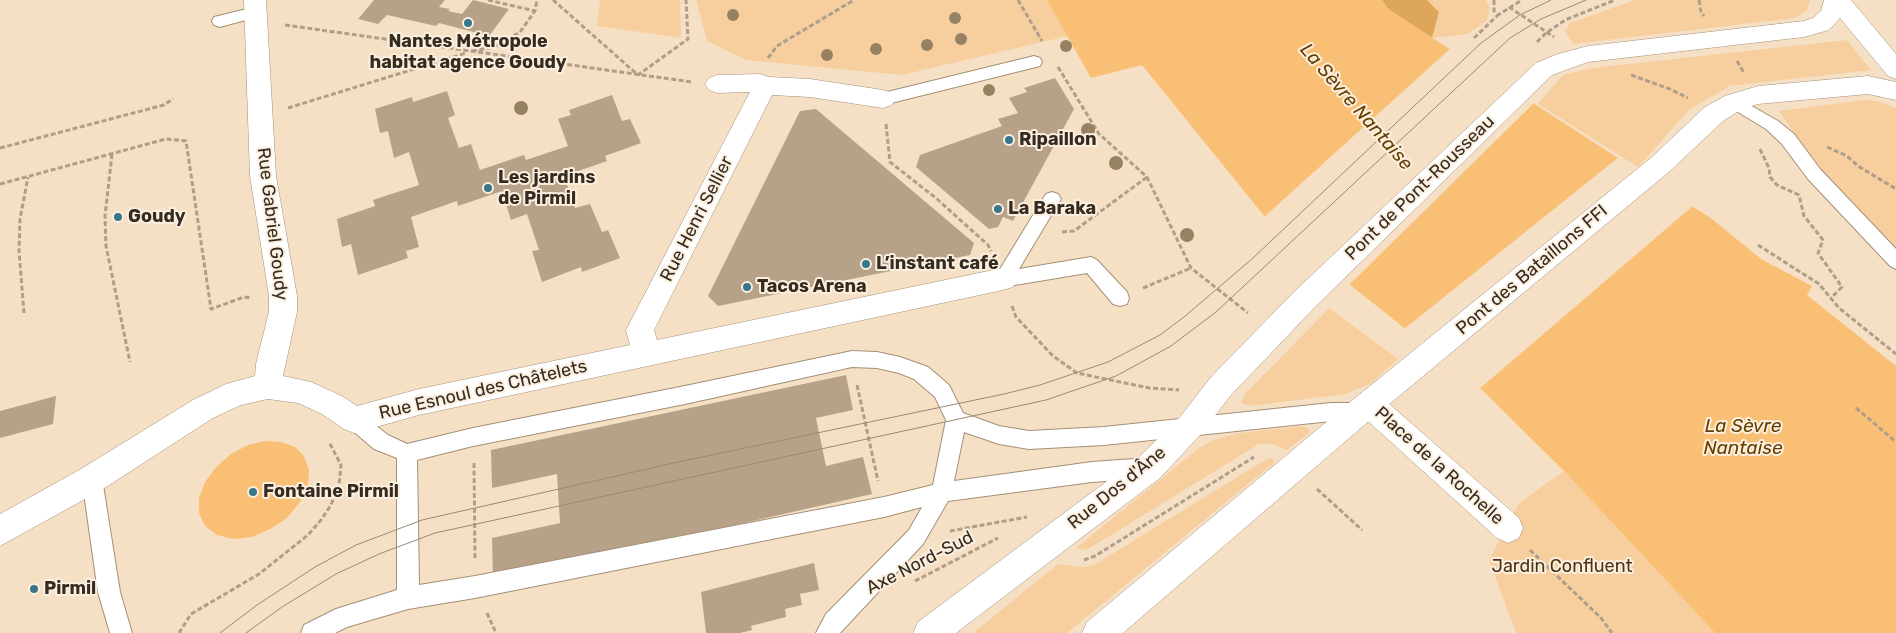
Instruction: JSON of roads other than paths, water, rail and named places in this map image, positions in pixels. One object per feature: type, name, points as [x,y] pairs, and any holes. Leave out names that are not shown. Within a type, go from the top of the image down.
[{"type":"main road","name":"Pont de Pont-Rousseau","points":[[1305,299],[1535,77],[1554,64],[1588,54],[1804,29],[1821,24],[1829,17],[1834,9],[1836,0]]},
{"type":"main road","points":[[1836,0],[1896,70]]},
{"type":"main road","name":"Rue Gabriel Goudy","points":[[255,13],[263,176],[283,296],[283,312],[270,364],[268,386]]},
{"type":"main road","points":[[717,84],[762,84],[810,88],[883,98]]},
{"type":"main road","name":"Rue Henri Sellier","points":[[647,354],[640,330],[762,84]]},
{"type":"main road","points":[[1724,108],[1758,95],[1868,85],[1896,91]]},
{"type":"main road","name":"Pont des Bataillons FFI","points":[[1364,408],[1661,164],[1724,108]]},
{"type":"main road","name":"Rue Esnoul des Châtelets","points":[[343,412],[418,402],[1004,279]]},
{"type":"main road","name":"Rue Dos d'Âne","points":[[929,633],[1149,468],[1190,426],[1221,386],[1305,299]]},
{"type":"main road","points":[[0,530],[92,479],[203,409],[236,393],[268,386],[300,391],[343,412]]},
{"type":"main road","points":[[1098,633],[1364,408]]},
{"type":"main road","name":"Place de la Rochelle","points":[[1364,408],[1508,528]]},
{"type":"lane","points":[[220,21],[255,13]]},
{"type":"lane","points":[[883,98],[1034,62]]},
{"type":"lane","points":[[1724,108],[1772,125],[1788,139],[1814,174],[1896,261]]},
{"type":"lane","points":[[1004,279],[1052,199]]},
{"type":"lane","points":[[1004,279],[1091,265],[1120,298]]},
{"type":"lane","points":[[343,412],[381,442],[407,453],[473,437],[852,359],[877,360],[900,365],[921,373],[942,391],[956,420],[942,492],[916,537],[834,622],[827,633]]},
{"type":"lane","points":[[956,420],[999,434],[1029,440],[1104,436],[1364,408]]},
{"type":"lane","points":[[407,453],[408,598]]},
{"type":"lane","points":[[312,633],[344,617],[408,598],[475,587],[884,507],[942,492],[1092,472],[1149,468]]},
{"type":"lane","points":[[92,479],[109,592],[122,633]]},
{"type":"water","name":"La Sèvre Nantaise","points":[[1047,0],[1382,0],[1388,9],[1712,219],[1761,259],[1812,286],[1807,295],[1896,366],[1896,633],[1715,633],[1564,471],[1482,390],[1265,217],[1142,65],[1091,78]]},
{"type":"water","name":"Fontaine Pirmil","points":[[265,441],[281,442],[295,447],[304,456],[309,470],[308,486],[300,502],[287,518],[270,529],[252,537],[233,539],[217,535],[205,526],[199,513],[199,498],[205,482],[216,467],[231,454],[248,445]]},
{"type":"tram line","points":[[220,633],[257,605],[315,567],[356,545],[422,520],[678,462],[1004,394],[1040,385],[1108,362],[1160,335],[1184,317],[1253,258],[1481,43],[1520,15],[1551,0]]},
{"type":"tram line","points":[[246,633],[282,607],[336,574],[379,554],[435,533],[1046,400],[1116,376],[1171,346],[1216,312],[1510,38],[1541,19],[1586,0]]},
{"type":"place","name":"Nantes Métropole habitat agence Goudy","points":[[468,23]]},
{"type":"place","name":"Ripaillon","points":[[1009,140]]},
{"type":"place","name":"Les jardins de Pirmil","points":[[488,188]]},
{"type":"place","name":"La Baraka","points":[[998,209]]},
{"type":"place","name":"Goudy","points":[[118,217]]},
{"type":"place","name":"L’instant café","points":[[866,264]]},
{"type":"place","name":"Tacos Arena","points":[[747,287]]},
{"type":"place","name":"Fontaine Pirmil","points":[[253,492]]},
{"type":"place","name":"Pirmil","points":[[34,589]]},
{"type":"park label","name":"Jardin Confluent","points":[[1562,567]]}]
